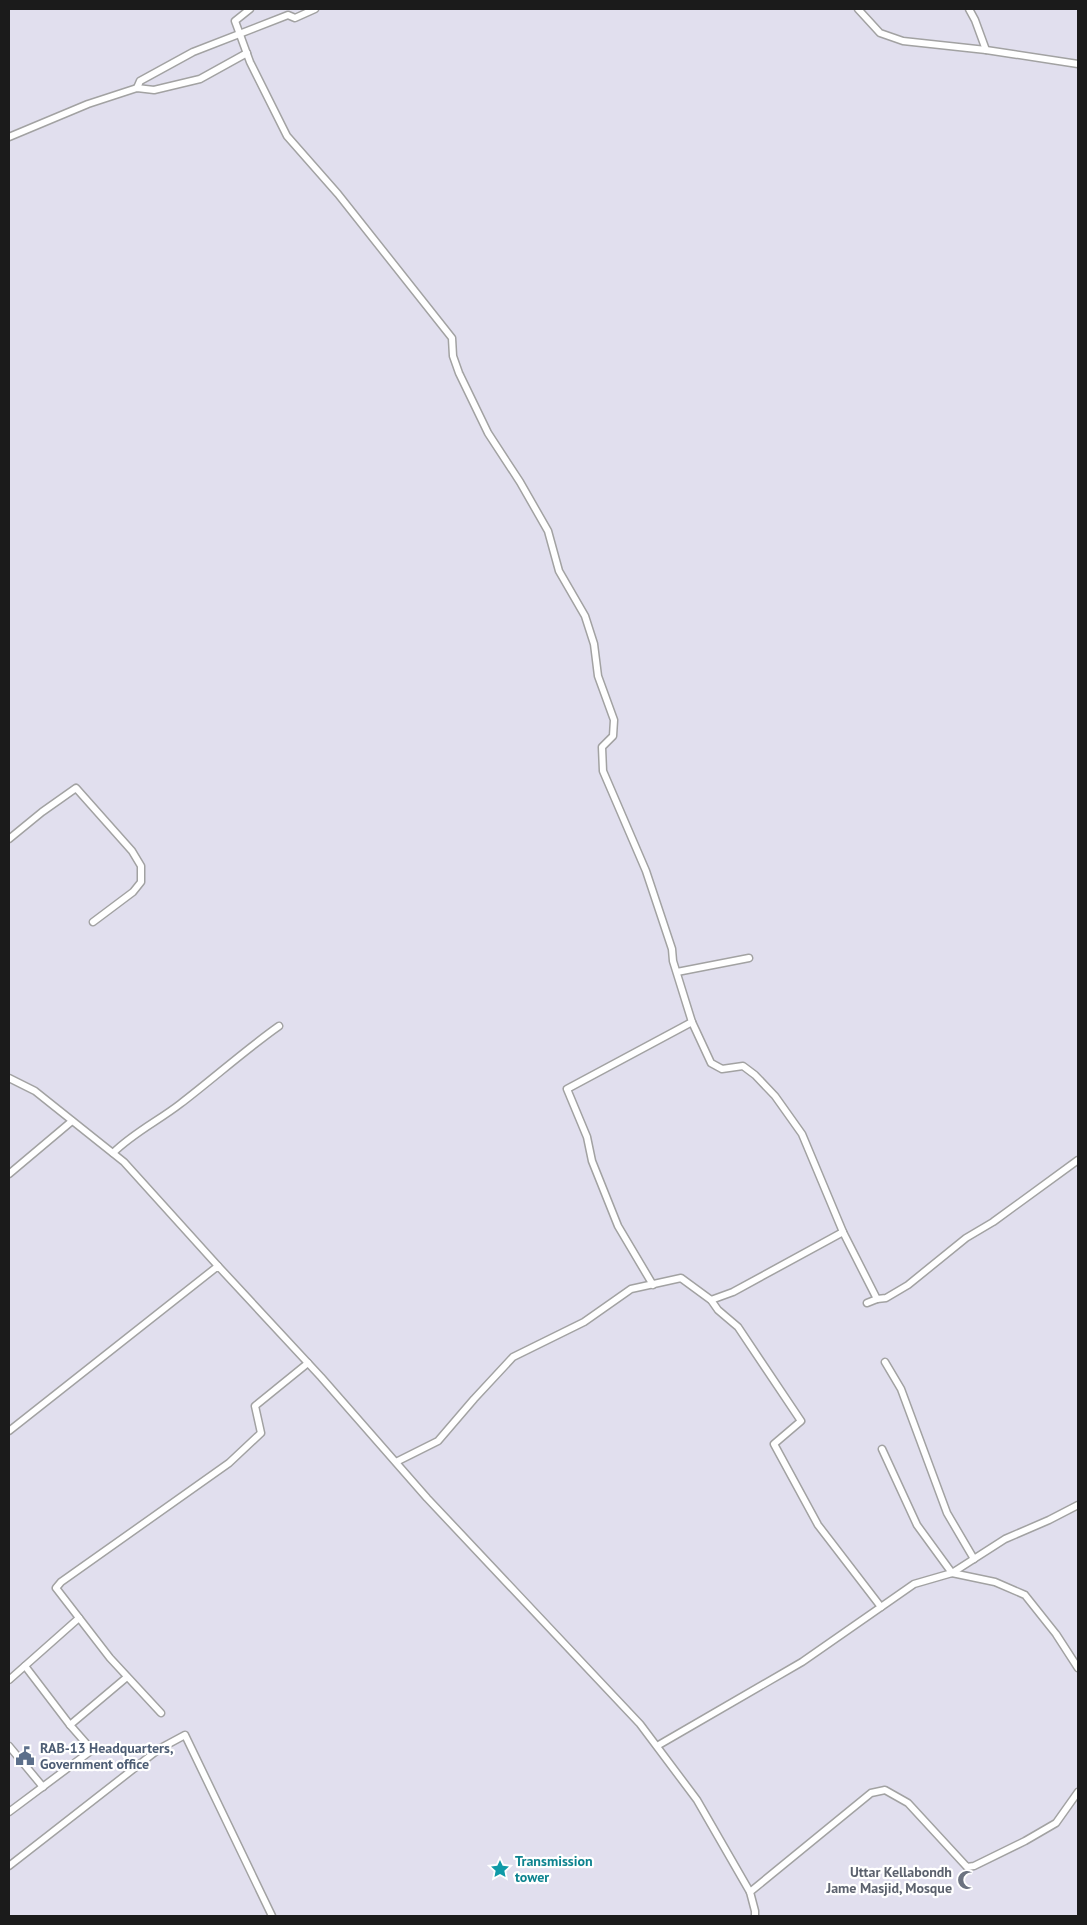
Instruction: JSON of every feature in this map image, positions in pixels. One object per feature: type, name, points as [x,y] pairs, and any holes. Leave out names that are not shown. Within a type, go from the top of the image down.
[{"type":"street","points":[[250,9],[234,21],[247,53],[287,136],[338,194],[452,338],[453,356],[459,373],[488,433],[520,482],[548,531],[558,570],[585,616],[594,644],[598,676],[614,720],[613,736],[602,747],[603,771],[646,871],[672,949],[673,961],[692,1022],[711,1063],[722,1070],[743,1066],[755,1075],[774,1096],[802,1134],[843,1232],[877,1299]]},
{"type":"street","points":[[137,88],[140,81],[186,56],[239,33],[288,15],[295,18],[315,9]]},
{"type":"street","points":[[858,9],[880,33],[903,41],[986,50],[1078,64]]},
{"type":"street","points":[[969,9],[986,50]]},
{"type":"street","points":[[9,137],[88,104],[137,88],[154,90],[200,79],[247,53]]},
{"type":"street","points":[[9,839],[76,788],[132,851],[141,866],[141,882],[137,887],[93,922]]},
{"type":"street","points":[[677,972],[750,958]]},
{"type":"street","points":[[653,1285],[618,1226],[592,1161],[587,1136],[567,1089],[692,1022]]},
{"type":"street","points":[[113,1153],[128,1139],[179,1105],[246,1050],[279,1026]]},
{"type":"street","points":[[9,1078],[35,1091],[124,1162],[308,1363],[427,1498],[640,1724],[697,1800],[750,1892],[756,1911],[755,1916]]},
{"type":"street","points":[[9,1174],[72,1121]]},
{"type":"street","points":[[867,1303],[886,1298],[908,1285],[966,1238],[993,1222],[1078,1160]]},
{"type":"street","points":[[711,1300],[733,1292],[843,1232]]},
{"type":"street","points":[[9,1431],[218,1266]]},
{"type":"street","points":[[396,1462],[438,1441],[513,1357],[584,1322],[631,1289],[681,1278],[711,1300],[718,1310],[738,1327],[802,1421],[774,1444],[818,1525],[881,1607]]},
{"type":"street","points":[[885,1362],[901,1389],[947,1513],[974,1559]]},
{"type":"street","points":[[161,1713],[110,1658],[56,1588],[61,1582],[229,1463],[261,1433],[254,1406],[308,1363]]},
{"type":"street","points":[[882,1448],[917,1525],[952,1572],[1005,1539],[1078,1505]]},
{"type":"street","points":[[657,1746],[802,1662],[914,1584],[952,1573],[995,1582],[1025,1595],[1056,1634],[1078,1668]]},
{"type":"street","points":[[9,1680],[79,1618]]},
{"type":"street","points":[[9,1812],[92,1750],[70,1725],[25,1666]]},
{"type":"street","points":[[70,1725],[128,1677]]},
{"type":"street","points":[[9,1866],[159,1749],[185,1735],[272,1916]]},
{"type":"street","points":[[9,1746],[43,1787]]},
{"type":"street","points":[[750,1892],[871,1793],[885,1790],[908,1803],[967,1867],[974,1866],[991,1858],[1056,1823],[1078,1792]]},
{"type":"place","name":"RAB-13 Headquarters, Government office","points":[[25,1756]]},
{"type":"place","name":"Transmission tower","points":[[500,1869]]},
{"type":"place","name":"Uttar Kellabondh Jame Masjid, Mosque","points":[[967,1880]]}]
